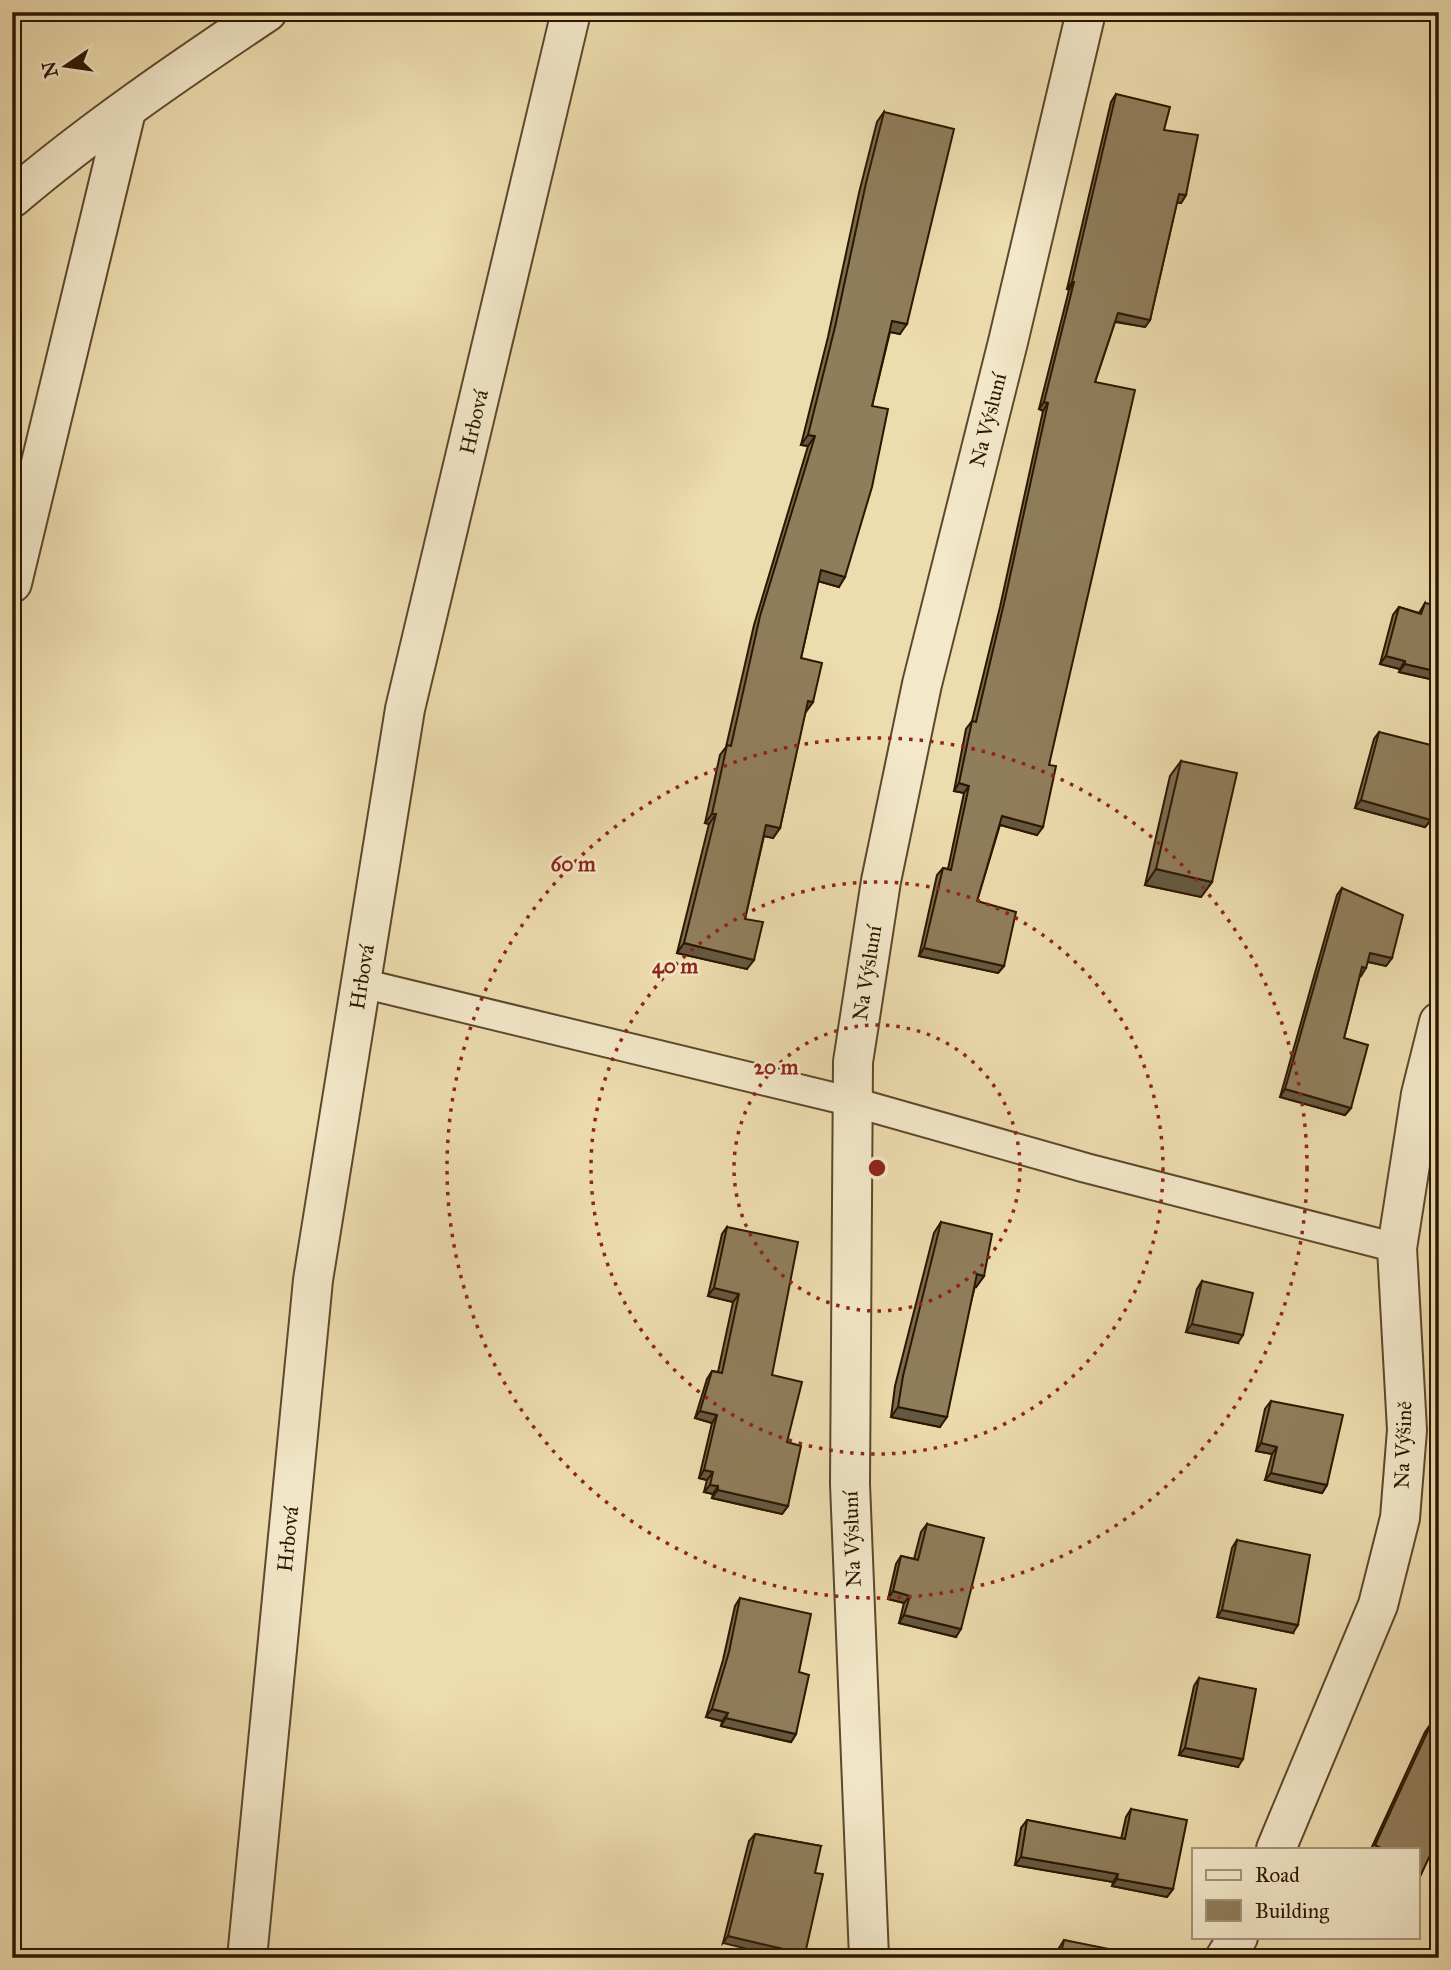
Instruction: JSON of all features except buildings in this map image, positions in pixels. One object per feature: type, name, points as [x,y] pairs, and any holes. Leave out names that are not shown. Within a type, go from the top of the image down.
[{"type":"street","points":[[12,198],[43,171],[199,57],[267,12]]},
{"type":"street","name":"Hrbová","points":[[247,1958],[313,1280],[405,709],[571,12]]},
{"type":"street","name":"Na Výsluní","points":[[869,1958],[850,1484],[853,1062],[881,881],[922,684],[1008,342],[1086,12]]},
{"type":"street","points":[[12,583],[126,111]]},
{"type":"street","name":"Na Výšině","points":[[1276,1848],[1378,1605],[1400,1518],[1407,1430],[1397,1248],[1422,1094],[1439,1022]]},
{"type":"street","points":[[1225,1958],[1238,1938]]},
{"type":"street","points":[[1234,1958],[1239,1938]]},
{"type":"lane","points":[[361,984],[853,1102],[1086,1168],[1397,1248]]}]
